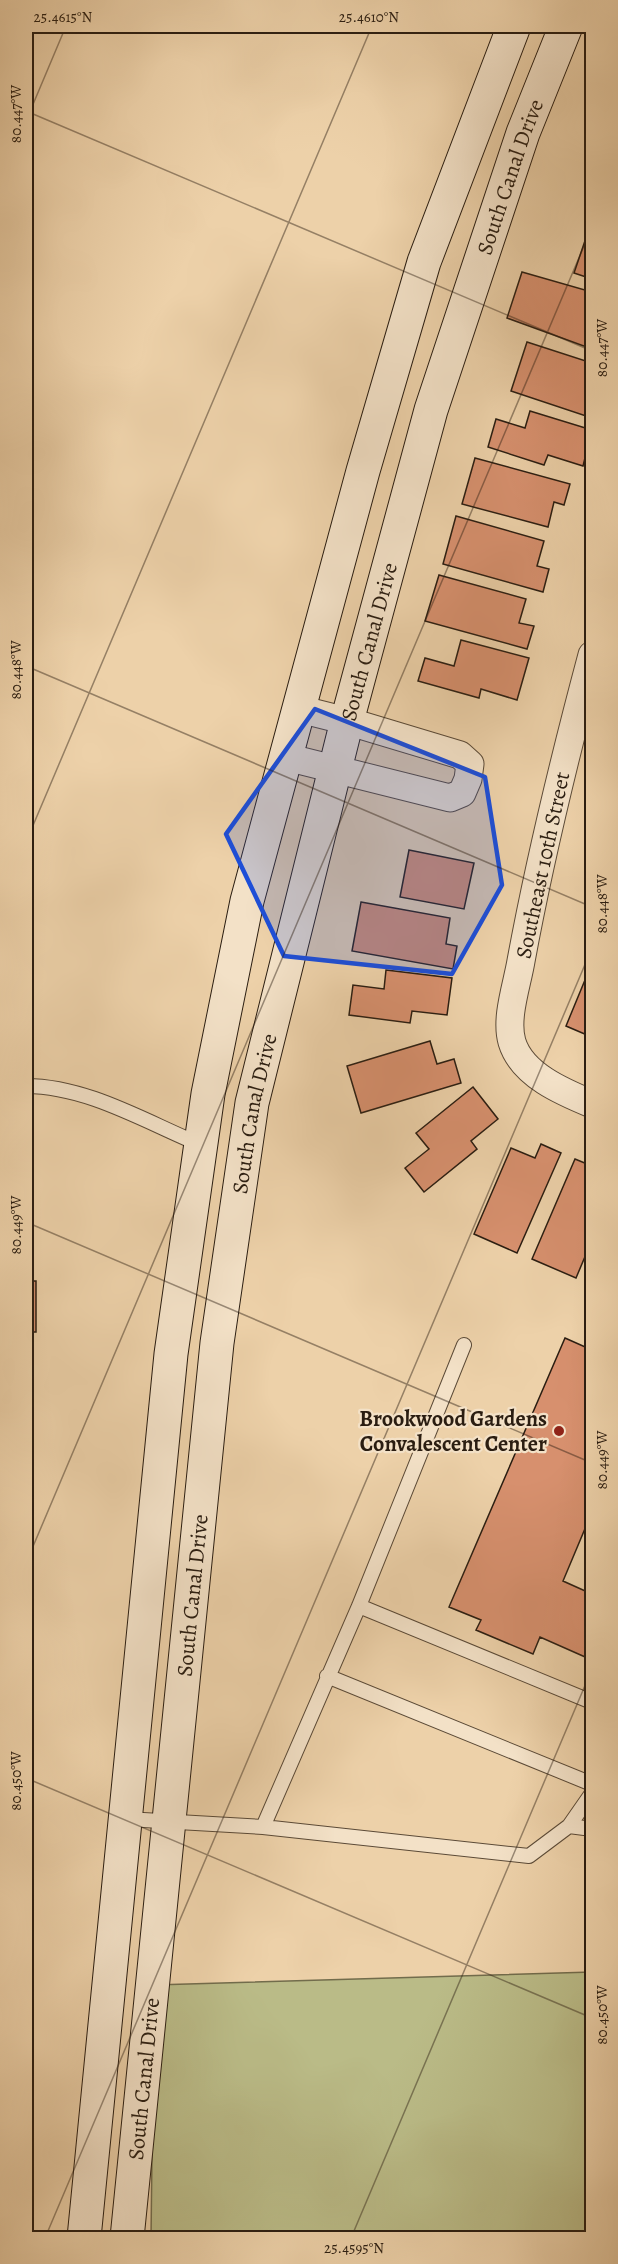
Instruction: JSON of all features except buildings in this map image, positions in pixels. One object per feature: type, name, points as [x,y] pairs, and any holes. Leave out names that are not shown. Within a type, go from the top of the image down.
[{"type":"street","name":"South Canal Drive","points":[[84,2238],[171,1354],[199,1144],[247,901],[424,262],[514,26]]},
{"type":"street","name":"South Canal Drive","points":[[127,2238],[214,1367],[239,1176],[263,1051],[347,721],[431,410],[523,133],[566,26]]},
{"type":"street","name":"Southeast 10th Street","points":[[592,655],[534,890],[511,1014],[512,1042],[527,1068],[569,1095],[592,1104]]},
{"type":"street","points":[[286,758],[450,798],[462,793],[468,779],[470,764],[460,755],[299,709]]},
{"type":"lane","points":[[26,1086],[81,1095],[199,1144]]},
{"type":"lane","points":[[263,1827],[358,1606],[464,1345]]},
{"type":"lane","points":[[358,1606],[592,1702]]},
{"type":"lane","points":[[327,1676],[592,1784]]},
{"type":"lane","points":[[126,1819],[263,1827],[529,1856],[569,1826],[592,1793]]},
{"type":"lane","points":[[569,1826],[592,1829]]},
{"type":"highlighted area","points":[[315,709],[485,777],[502,885],[452,974],[284,956],[226,834]]},
{"type":"green space","points":[[592,1972],[592,2238],[151,2238],[154,1985]]},
{"type":"place","name":"Brookwood Gardens Convalescent Center","points":[[559,1431]]}]
